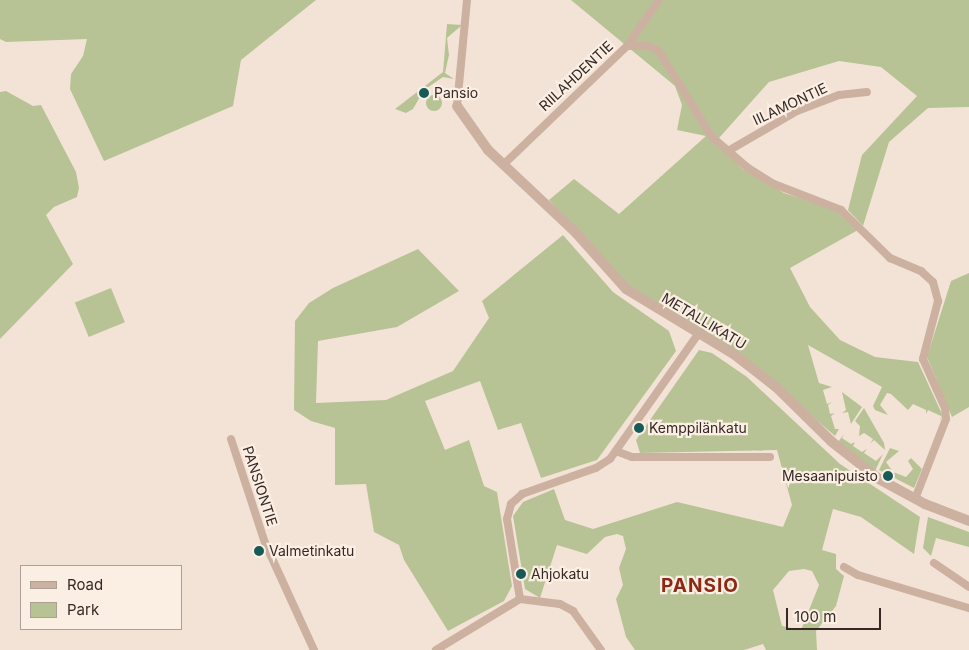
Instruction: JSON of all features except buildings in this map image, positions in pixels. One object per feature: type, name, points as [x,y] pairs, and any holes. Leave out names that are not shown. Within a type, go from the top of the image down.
[{"type":"street","points":[[457,106],[467,0]]},
{"type":"street","name":"RIILAHDENTIE","points":[[503,165],[627,46],[659,0]]},
{"type":"street","points":[[627,46],[648,46],[658,50],[712,137],[728,151],[774,184],[841,210],[890,258],[921,271],[933,282],[938,294],[923,359],[946,414],[915,499]]},
{"type":"street","name":"IILAMONTIE","points":[[728,151],[797,111],[840,95],[867,92]]},
{"type":"street","name":"METALLIKATU","points":[[457,106],[472,131],[503,165],[576,233],[626,289],[760,373],[862,467],[915,499],[969,521]]},
{"type":"street","points":[[520,599],[507,519],[511,504],[522,494],[604,464],[616,451],[698,333]]},
{"type":"street","name":"PANSIONTIE","points":[[231,439],[265,543],[314,650]]},
{"type":"street","points":[[616,451],[632,457],[770,457]]},
{"type":"street","points":[[934,562],[969,587]]},
{"type":"street","points":[[844,567],[858,575],[969,608]]},
{"type":"street","points":[[436,650],[520,599],[560,604],[573,611],[601,650]]},
{"type":"green space","points":[[0,0],[316,0],[241,60],[233,106],[104,161],[70,89],[71,74],[83,56],[87,39],[6,42],[0,39]]},
{"type":"green space","points":[[571,0],[969,0],[969,107],[928,108],[889,142],[863,226],[848,210],[862,155],[917,96],[881,67],[839,61],[769,82],[719,138],[711,137],[743,169],[784,193],[834,209],[858,230],[790,268],[810,307],[840,340],[875,357],[918,362],[942,414],[940,422],[941,416],[928,410],[926,414],[926,410],[913,404],[908,410],[891,394],[887,393],[880,405],[888,415],[875,410],[873,406],[882,387],[808,345],[819,383],[832,387],[823,390],[827,404],[832,402],[828,405],[830,414],[835,413],[831,416],[835,429],[839,429],[835,436],[738,352],[630,288],[549,200],[574,179],[619,214],[706,136],[677,130],[682,105],[675,86]]},
{"type":"green space","points":[[447,24],[462,25],[447,38],[449,55],[445,73],[454,79],[443,77],[424,90],[413,109],[406,113],[395,109],[443,72]]},
{"type":"green space","points":[[6,91],[33,106],[41,105],[76,172],[79,188],[77,197],[54,207],[46,215],[73,264],[0,339],[0,92]]},
{"type":"green space","points":[[431,95],[437,95],[442,100],[440,109],[431,111],[426,106],[426,100]]},
{"type":"green space","points":[[563,235],[613,292],[669,331],[676,351],[597,460],[541,478],[521,423],[498,430],[480,381],[425,401],[445,450],[469,440],[484,486],[497,492],[512,586],[504,601],[448,631],[404,560],[399,545],[374,532],[366,484],[335,485],[335,428],[311,421],[294,410],[295,321],[309,303],[333,288],[418,249],[459,291],[397,327],[318,341],[316,403],[386,400],[453,371],[489,318],[482,301]]},
{"type":"green space","points":[[969,273],[969,407],[952,417],[927,357],[951,281]]},
{"type":"green space","points":[[111,288],[125,322],[89,337],[75,303]]},
{"type":"green space","points":[[699,350],[712,353],[747,377],[840,464],[920,517],[914,554],[861,517],[833,509],[822,550],[836,554],[836,569],[844,576],[836,606],[816,631],[817,650],[766,650],[763,644],[744,650],[635,650],[626,637],[616,599],[623,585],[619,568],[626,549],[623,536],[617,534],[605,537],[587,554],[557,545],[540,598],[525,589],[513,516],[523,502],[554,489],[565,520],[593,529],[677,502],[783,527],[792,505],[777,450],[640,453],[636,440]],"holes":[[[804,569],[812,571],[819,585],[801,630],[782,626],[773,590],[789,571]]]},
{"type":"green space","points":[[842,392],[862,407],[851,424],[848,412],[842,413],[846,410]]},
{"type":"green space","points":[[864,408],[884,443],[885,450],[874,440],[870,444],[873,439],[864,433],[859,436],[860,426],[855,421]]},
{"type":"green space","points":[[844,434],[842,438],[851,444],[855,442],[853,446],[862,452],[867,449],[864,453],[876,461],[883,454],[875,471],[838,442]]},
{"type":"green space","points":[[890,448],[899,451],[886,462],[893,472],[906,477],[913,469],[908,461],[911,458],[922,469],[914,488],[879,470]]},
{"type":"green space","points":[[928,517],[969,532],[969,547],[936,538],[931,556],[923,548]]},
{"type":"place","name":"Pansio","points":[[424,93]]},
{"type":"place","name":"Kemppilänkatu","points":[[639,428]]},
{"type":"place","name":"Mesaanipuisto","points":[[888,476]]},
{"type":"place","name":"Valmetinkatu","points":[[259,551]]},
{"type":"place","name":"Ahjokatu","points":[[521,574]]},
{"type":"district","name":"PANSIO","points":[[700,586]]}]
